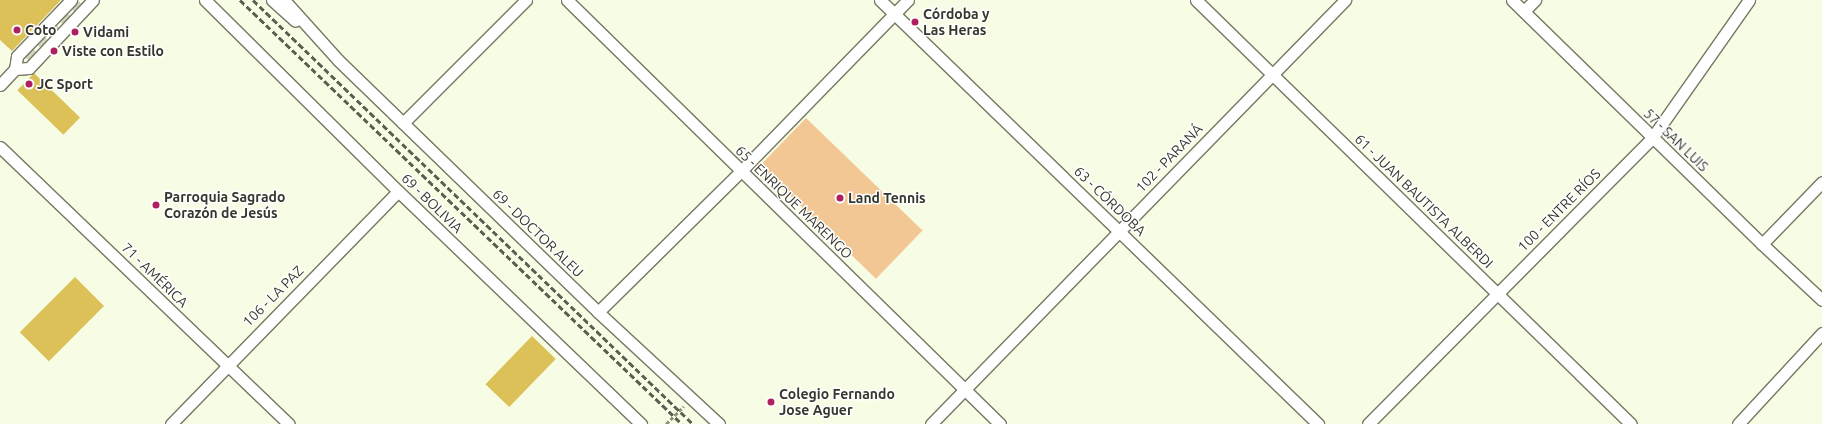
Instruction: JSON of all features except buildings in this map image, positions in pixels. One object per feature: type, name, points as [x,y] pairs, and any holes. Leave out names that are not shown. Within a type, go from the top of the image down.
[{"type":"street","points":[[0,85],[15,69],[17,56],[71,0]]},
{"type":"street","points":[[15,69],[29,68],[93,0]]},
{"type":"street","name":"69 - BOLIVIA","points":[[205,0],[398,191],[641,424]]},
{"type":"street","name":"69 - DOCTOR ALEU","points":[[272,0],[338,60],[598,312],[719,424]]},
{"type":"street","name":"69 - DOCTOR ALEU","points":[[284,0],[338,60]]},
{"type":"street","points":[[403,123],[526,0]]},
{"type":"street","name":"65 - ENRIQUE MARENGO","points":[[568,0],[741,172],[1000,424]]},
{"type":"street","name":"63 - CÓRDOBA","points":[[880,0],[1120,230],[1318,424]]},
{"type":"street","points":[[598,312],[741,172],[908,0]]},
{"type":"street","name":"61 - JUAN BAUTISTA ALBERDI","points":[[1196,0],[1631,424]]},
{"type":"street","name":"102 - PARANÁ","points":[[931,424],[1345,0]]},
{"type":"street","name":"57 - SAN LUIS","points":[[1512,0],[1652,138],[1822,300]]},
{"type":"street","points":[[1524,11],[1534,0]]},
{"type":"street","name":"100 - ENTRE RÍOS","points":[[1368,424],[1652,138],[1749,0]]},
{"type":"street","name":"71 - AMÉRICA","points":[[0,148],[289,424]]},
{"type":"street","points":[[1762,244],[1822,182]]},
{"type":"street","name":"106 - LA PAZ","points":[[171,424],[398,191]]},
{"type":"street","points":[[1738,424],[1822,333]]},
{"type":"path","points":[[666,424],[691,399]]},
{"type":"shaded area","name":"Land Tennis","points":[[806,118],[923,231],[876,279],[759,166]]},
{"type":"tunnel","points":[[15,69],[83,0]]},
{"type":"railway","points":[[240,0],[682,424]]},
{"type":"railway","points":[[253,0],[693,424]]},
{"type":"place","name":"Córdoba y Las Heras","points":[[915,22]]},
{"type":"place","name":"Coto","points":[[17,30]]},
{"type":"place","name":"Vidami","points":[[75,32]]},
{"type":"place","name":"Viste con Estilo","points":[[54,51]]},
{"type":"place","name":"JC Sport","points":[[29,84]]},
{"type":"place","name":"Land Tennis","points":[[840,198]]},
{"type":"place","name":"Parroquia Sagrado Corazón de Jesús","points":[[156,205]]},
{"type":"place","name":"Colegio Fernando Jose Aguer","points":[[771,402]]}]
